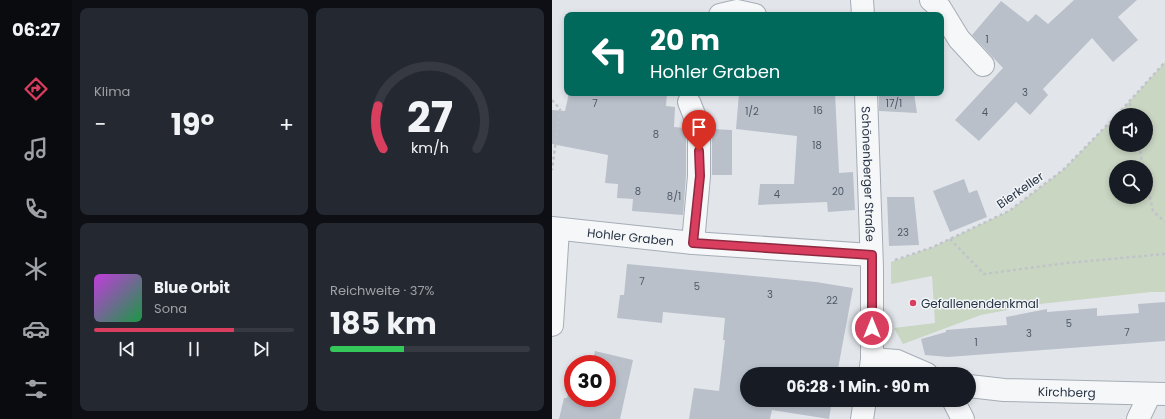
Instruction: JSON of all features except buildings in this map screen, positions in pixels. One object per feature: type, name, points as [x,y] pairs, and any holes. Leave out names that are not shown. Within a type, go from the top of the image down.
[{"type":"street","points":[[862,0],[863,12]]},
{"type":"street","points":[[931,0],[942,12]]},
{"type":"street","points":[[944,15],[959,39],[983,65]]},
{"type":"street","name":"Schönenberger Straße","points":[[866,96],[872,261],[871,366]]},
{"type":"street","points":[[689,102],[699,126],[700,176],[693,243]]},
{"type":"street","name":"Hohler Graben","points":[[552,325],[555,229],[872,261]]},
{"type":"street","points":[[871,366],[897,361],[911,367]]},
{"type":"street","name":"Kirchberg","points":[[976,387],[1004,390],[1157,394]]},
{"type":"street","points":[[1138,419],[1157,394]]},
{"type":"street","points":[[862,419],[865,407]]},
{"type":"street","points":[[957,407],[964,419]]},
{"type":"path","name":"Bierkeller","points":[[1125,108],[1165,62]]},
{"type":"path","points":[[552,100],[560,109],[552,170]]},
{"type":"path","points":[[1130,103],[1131,108]]},
{"type":"path","name":"Bierkeller","points":[[872,261],[933,247],[1009,211],[1062,170],[1109,124]]},
{"type":"path","points":[[1151,204],[1153,211],[1165,222]]},
{"type":"path","points":[[950,239],[984,274],[1067,263],[1165,254]]},
{"type":"green space","points":[[1165,62],[1165,292],[1151,292],[1040,304],[981,315],[903,344],[894,328],[935,323],[932,276],[891,284],[891,262],[933,247],[1009,211],[1063,170],[1109,123],[1109,152],[1153,152],[1153,108],[1123,108]]},
{"type":"place","name":"Gefallenendenkmal","points":[[913,303]]},
{"type":"route","points":[[699,151],[700,176],[693,243],[872,255],[872,328]]}]
